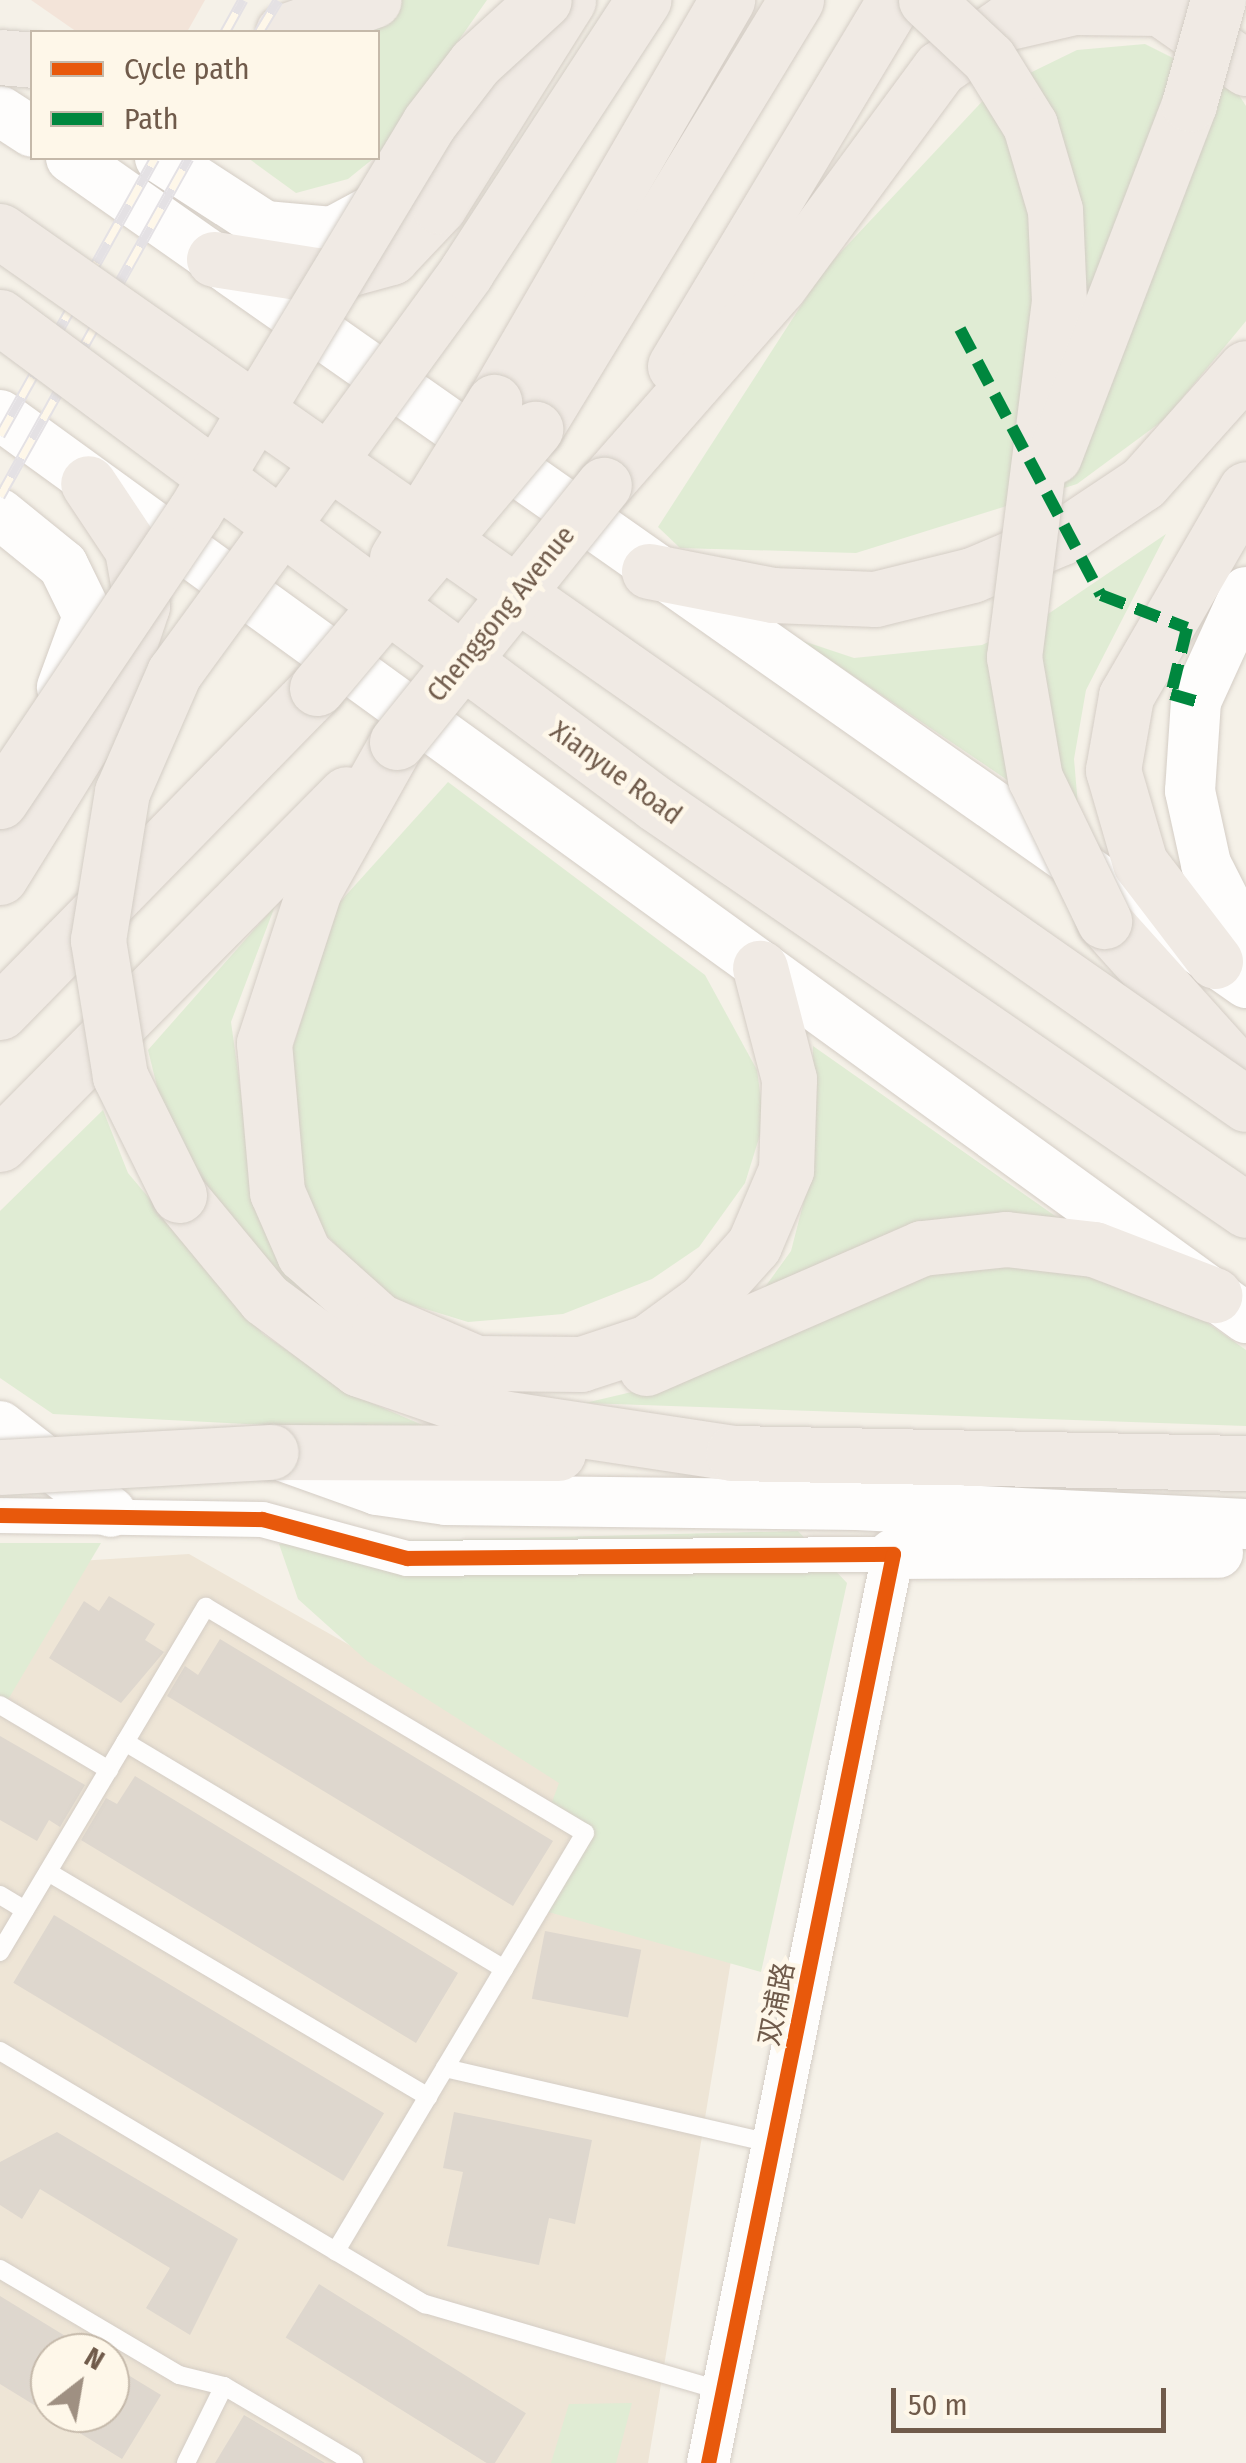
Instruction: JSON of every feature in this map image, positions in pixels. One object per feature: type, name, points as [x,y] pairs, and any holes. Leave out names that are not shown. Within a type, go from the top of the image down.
[{"type":"highway","points":[[289,30],[374,0]]},
{"type":"highway","points":[[0,801],[195,511],[429,124],[475,63],[544,0]]},
{"type":"highway","points":[[214,259],[322,276],[391,257],[440,206],[568,0]]},
{"type":"highway","points":[[643,0],[466,272],[174,673],[122,792],[98,940],[120,1076],[178,1195],[265,1299],[359,1369],[502,1418],[733,1454]]},
{"type":"highway","points":[[515,416],[726,0]]},
{"type":"highway","points":[[0,1012],[317,688],[515,416],[796,0]]},
{"type":"highway","name":"Chenggong Avenue","points":[[0,1144],[397,742],[604,484],[895,0]]},
{"type":"highway","points":[[926,0],[989,59],[1030,125],[1055,210],[1059,301],[1026,529],[1014,657],[1034,778],[1104,922],[1246,1079]]},
{"type":"highway","points":[[1026,529],[1188,104],[1218,0]]},
{"type":"highway","points":[[604,484],[779,286],[940,68],[1005,23],[1074,7],[1160,8],[1246,68]]},
{"type":"highway","points":[[0,56],[30,60]]},
{"type":"highway","points":[[0,231],[1246,1104]]},
{"type":"highway","name":"Xianyue Road","points":[[0,317],[656,804],[1246,1210]]},
{"type":"highway","points":[[649,572],[772,595],[875,599],[972,574],[1062,537],[1143,483],[1246,368]]},
{"type":"highway","points":[[0,877],[111,698],[142,606],[132,550],[88,482]]},
{"type":"highway","points":[[1236,962],[1140,863],[1113,770],[1126,696],[1246,489]]},
{"type":"highway","points":[[397,742],[314,890],[264,1042],[277,1192],[304,1254],[379,1320],[476,1363],[582,1364],[648,1342],[704,1301],[754,1245],[786,1170],[789,1079],[760,968]]},
{"type":"highway","points":[[359,1369],[477,1393],[546,1394],[667,1360],[922,1248],[1006,1239],[1094,1249],[1230,1306]]},
{"type":"highway","points":[[0,1467],[271,1452],[855,1455],[1246,1463]]},
{"type":"main road","points":[[163,160],[265,226],[332,232],[408,192],[516,0]]},
{"type":"main road","points":[[0,56],[30,74]]},
{"type":"main road","points":[[0,110],[30,131]]},
{"type":"main road","points":[[74,160],[649,572],[1236,962]]},
{"type":"main road","points":[[0,416],[1230,1306]]},
{"type":"main road","points":[[0,514],[63,565],[88,616],[74,670],[0,760]]},
{"type":"main road","points":[[1236,962],[1206,864],[1190,792],[1196,701],[1246,592]]},
{"type":"main road","points":[[0,1426],[111,1512]]},
{"type":"main road","points":[[271,1452],[377,1490],[446,1500],[857,1504],[1246,1524]]},
{"type":"main road","points":[[893,1554],[1246,1549]]},
{"type":"street","points":[[0,1515],[111,1512],[262,1518],[407,1558],[893,1554]]},
{"type":"street","name":"双浦路","points":[[708,2463],[893,1554]]},
{"type":"lane","points":[[0,1952],[206,1607],[585,1833],[336,2252]]},
{"type":"lane","points":[[0,1705],[110,1770]]},
{"type":"lane","points":[[125,1742],[504,1969]]},
{"type":"lane","points":[[48,1872],[428,2097]]},
{"type":"lane","points":[[0,1895],[25,1910]]},
{"type":"lane","points":[[0,2051],[425,2304],[724,2391]]},
{"type":"lane","points":[[445,2068],[774,2144]]},
{"type":"lane","points":[[0,2269],[179,2374],[224,2386],[354,2463]]},
{"type":"lane","points":[[186,2463],[224,2386]]},
{"type":"shaded area","points":[[31,0],[205,0],[188,30],[74,30]]},
{"type":"shaded area","points":[[189,1554],[746,1870],[648,2463],[0,2463],[0,1566]]},
{"type":"green space","points":[[330,0],[487,0],[380,152],[380,30],[313,30]]},
{"type":"green space","points":[[1145,44],[1235,89],[1246,106],[1246,321],[1165,419],[1077,484],[856,553],[680,548],[658,527],[824,270],[991,92],[1077,50]]},
{"type":"green space","points":[[251,160],[372,160],[348,179],[296,193]]},
{"type":"green space","points":[[1166,534],[1086,690],[1074,759],[1080,829],[800,640],[854,658],[982,645],[1048,614]]},
{"type":"green space","points":[[448,782],[705,975],[757,1070],[764,1122],[745,1183],[699,1247],[652,1279],[563,1314],[468,1322],[390,1298],[322,1231],[288,1165],[286,1069],[339,903]]},
{"type":"green space","points":[[275,906],[231,1022],[252,1173],[367,1339],[276,1277],[212,1205],[166,1123],[148,1050]]},
{"type":"green space","points":[[813,1046],[1246,1350],[1246,1426],[585,1403],[670,1383],[734,1330],[791,1251],[814,1162]]},
{"type":"green space","points":[[103,1110],[128,1173],[263,1334],[351,1394],[443,1434],[53,1414],[0,1378],[0,1211]]},
{"type":"green space","points":[[798,1531],[847,1583],[761,1972],[538,1909],[577,1838],[549,1810],[559,1783],[367,1661],[298,1599],[279,1544]]},
{"type":"green space","points":[[0,1543],[101,1543],[0,1713]]},
{"type":"green space","points":[[632,2403],[616,2463],[551,2463],[569,2404]]},
{"type":"building","points":[[109,1596],[155,1624],[145,1640],[164,1652],[121,1703],[49,1658],[84,1601],[99,1611]]},
{"type":"building","points":[[220,1639],[553,1841],[513,1906],[167,1696],[185,1666],[198,1675]]},
{"type":"building","points":[[0,1736],[85,1785],[60,1827],[49,1820],[37,1841],[0,1820]]},
{"type":"building","points":[[135,1776],[458,1973],[416,2043],[81,1840],[106,1798],[117,1804]]},
{"type":"building","points":[[54,1915],[384,2113],[343,2181],[13,1983]]},
{"type":"building","points":[[545,1931],[641,1950],[628,2017],[532,1999]]},
{"type":"building","points":[[454,2112],[592,2140],[575,2224],[549,2218],[539,2265],[447,2246],[463,2172],[443,2168]]},
{"type":"building","points":[[57,2132],[238,2239],[190,2335],[146,2308],[170,2268],[40,2189],[22,2219],[0,2205],[0,2162]]},
{"type":"building","points":[[319,2284],[526,2413],[495,2463],[487,2463],[286,2337]]},
{"type":"building","points":[[0,2296],[60,2333],[30,2333],[30,2402],[0,2384]]},
{"type":"building","points":[[130,2376],[161,2395],[122,2459],[80,2433],[130,2433]]},
{"type":"building","points":[[244,2415],[325,2463],[215,2463]]},
{"type":"railway","points":[[226,30],[243,0]]},
{"type":"railway","points":[[260,30],[278,0]]},
{"type":"railway","points":[[0,435],[154,160]]},
{"type":"railway","points":[[0,496],[188,160]]},
{"type":"marked path","points":[[960,329],[1101,595],[1187,628],[1171,694],[1196,701]]},
{"type":"cycle path","points":[[0,1515],[262,1519],[407,1558],[893,1554],[708,2463]]}]
